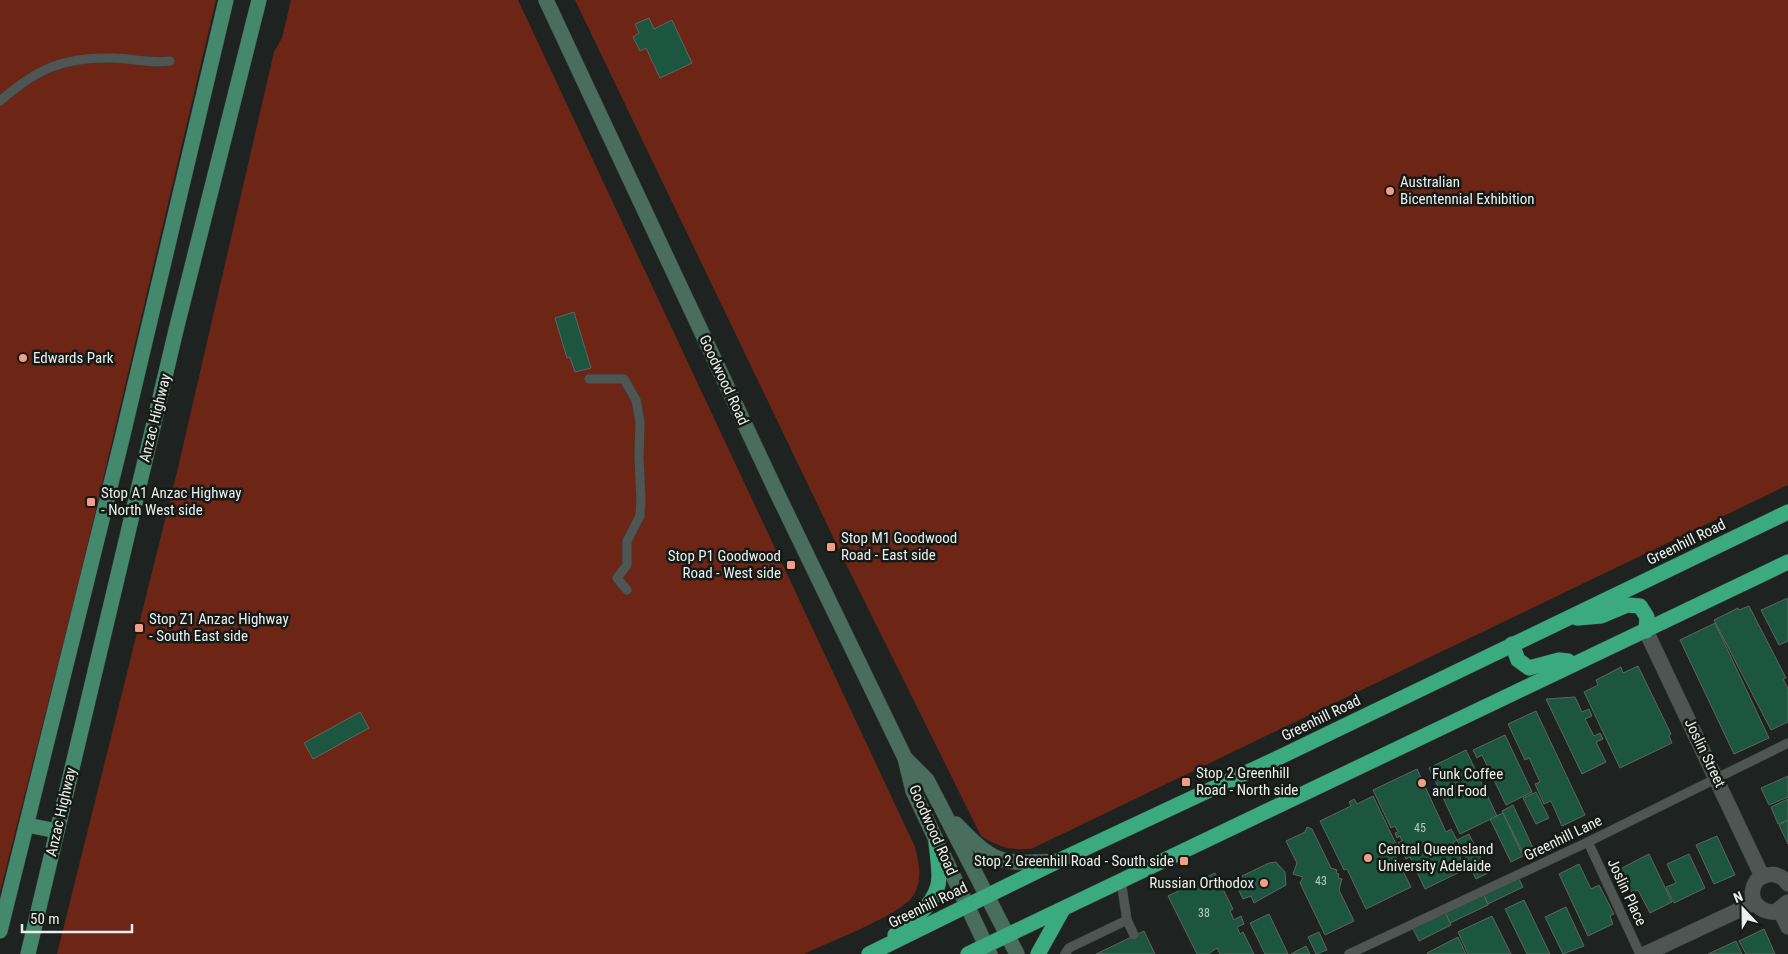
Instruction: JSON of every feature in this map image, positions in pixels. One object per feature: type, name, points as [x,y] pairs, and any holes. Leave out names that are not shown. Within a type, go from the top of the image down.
[{"type":"highway","name":"Greenhill Road","points":[[870,953],[1058,861],[1788,512]]},
{"type":"highway","points":[[968,954],[988,950],[1007,935],[1788,562]]},
{"type":"highway","points":[[1565,619],[1601,616],[1627,605],[1640,606],[1647,617],[1646,631]]},
{"type":"highway","points":[[1512,644],[1518,660],[1528,668],[1558,660],[1580,662]]},
{"type":"highway","points":[[870,953],[925,909],[940,879],[936,842]]},
{"type":"highway","points":[[1038,954],[1063,909]]},
{"type":"main road","name":"Anzac Highway","points":[[0,931],[147,335],[226,0]]},
{"type":"main road","name":"Anzac Highway","points":[[28,954],[177,326],[259,0]]},
{"type":"main road","name":"Goodwood Road","points":[[546,0],[772,482],[905,758],[913,791],[988,950]]},
{"type":"main road","name":"Goodwood Road","points":[[905,758],[927,780],[1017,954]]},
{"type":"main road","points":[[944,812],[975,844],[995,858],[1013,863],[1058,861]]},
{"type":"main road","points":[[27,825],[57,831]]},
{"type":"street","name":"Joslin Street","points":[[1646,631],[1717,777],[1762,876]]},
{"type":"street","points":[[1788,884],[1778,875],[1770,874],[1762,876],[1753,885],[1752,891],[1754,903],[1763,911],[1775,912],[1784,906],[1788,927]]},
{"type":"street","points":[[1645,954],[1754,903]]},
{"type":"lane","points":[[0,101],[26,78],[65,61],[112,58],[156,63],[170,60]]},
{"type":"lane","points":[[589,380],[624,379],[636,400],[640,422],[640,516],[627,541],[627,565],[617,578],[627,590]]},
{"type":"lane","name":"Greenhill Lane","points":[[1349,954],[1588,842],[1788,743]]},
{"type":"lane","name":"Joslin Place","points":[[1588,842],[1640,954]]},
{"type":"lane","points":[[1121,881],[1127,920],[1134,935]]},
{"type":"lane","points":[[1065,954],[1069,948],[1127,920]]},
{"type":"shaded area","points":[[0,0],[216,0],[80,577],[0,892]]},
{"type":"shaded area","points":[[291,0],[518,0],[915,847],[919,871],[918,884],[913,896],[894,912],[804,954],[57,954],[177,472],[274,52],[282,38]]},
{"type":"shaded area","points":[[575,0],[1788,0],[1788,485],[1031,849],[1000,846],[981,836],[848,568]]},
{"type":"building","points":[[649,18],[654,29],[672,20],[692,63],[660,78],[646,48],[640,51],[633,37],[639,33],[635,24]]},
{"type":"building","points":[[574,312],[591,368],[575,372],[570,357],[567,358],[555,318]]},
{"type":"building","points":[[1788,598],[1788,641],[1779,645],[1761,610]]},
{"type":"building","points":[[1749,606],[1786,678],[1783,679],[1788,689],[1788,722],[1771,730],[1714,620],[1738,608],[1739,610]]},
{"type":"building","points":[[1715,623],[1769,738],[1734,754],[1680,640]]},
{"type":"building","points":[[1638,666],[1671,734],[1669,736],[1672,743],[1620,768],[1584,692],[1598,685],[1596,680],[1621,667],[1623,673]]},
{"type":"building","points":[[1575,697],[1582,712],[1589,709],[1592,716],[1585,719],[1594,736],[1600,733],[1603,739],[1596,742],[1606,762],[1582,774],[1546,699]]},
{"type":"building","points":[[1536,711],[1585,815],[1562,826],[1551,801],[1544,804],[1535,784],[1540,782],[1529,758],[1525,760],[1508,724]]},
{"type":"building","points":[[360,712],[369,728],[313,759],[304,743]]},
{"type":"building","points":[[1505,735],[1532,792],[1506,805],[1482,755],[1477,758],[1473,750]]},
{"type":"building","points":[[1466,750],[1497,816],[1460,834],[1429,768]]},
{"type":"building","points":[[1417,769],[1446,832],[1451,829],[1457,840],[1453,842],[1466,869],[1425,889],[1410,857],[1406,859],[1398,843],[1402,841],[1400,836],[1397,838],[1395,833],[1398,832],[1395,826],[1391,828],[1373,790]]},
{"type":"building","points":[[1788,776],[1788,797],[1769,805],[1761,788]]},
{"type":"building","points":[[1536,792],[1549,818],[1536,824],[1523,798]]},
{"type":"building","points":[[1373,796],[1398,848],[1393,851],[1411,887],[1366,909],[1347,869],[1344,870],[1320,821],[1351,806],[1349,802],[1354,799],[1357,804]]},
{"type":"building","points":[[1788,799],[1788,820],[1778,824],[1771,807]]},
{"type":"building","points":[[1513,805],[1534,850],[1524,855],[1502,811]]},
{"type":"building","points":[[1503,813],[1523,856],[1511,862],[1490,819]]},
{"type":"building","points":[[1788,820],[1788,844],[1779,825]]},
{"type":"building","points":[[1307,827],[1312,829],[1331,868],[1337,870],[1338,878],[1342,879],[1339,890],[1354,921],[1325,935],[1300,883],[1303,877],[1293,874],[1297,863],[1286,841],[1305,832]]},
{"type":"building","points":[[1469,834],[1488,873],[1476,879],[1457,840]]},
{"type":"building","points":[[1717,836],[1735,875],[1714,884],[1696,845]]},
{"type":"building","points":[[1649,854],[1672,902],[1650,913],[1638,890],[1632,893],[1620,869]]},
{"type":"building","points":[[1689,854],[1705,888],[1674,903],[1666,887],[1676,883],[1667,864]]},
{"type":"building","name":"Russian Orthodox","points":[[1276,862],[1285,872],[1286,885],[1254,903],[1251,896],[1243,899],[1238,889],[1243,886],[1240,879],[1243,878],[1242,876],[1269,863]]},
{"type":"building","points":[[1579,864],[1591,889],[1599,885],[1614,914],[1610,916],[1613,924],[1588,936],[1559,874]]},
{"type":"building","points":[[1215,873],[1233,909],[1230,911],[1234,920],[1241,916],[1244,924],[1237,927],[1240,934],[1243,932],[1254,954],[1220,954],[1217,948],[1208,954],[1197,954],[1168,896]]},
{"type":"building","points":[[1518,877],[1523,887],[1488,904],[1483,893]]},
{"type":"building","points":[[1483,893],[1488,905],[1450,923],[1444,910]]},
{"type":"building","points":[[1524,900],[1550,954],[1527,954],[1505,909]]},
{"type":"building","points":[[1566,907],[1584,946],[1563,954],[1545,917]]},
{"type":"building","points":[[1444,910],[1451,925],[1419,941],[1412,927]]},
{"type":"building","points":[[1269,914],[1288,954],[1265,954],[1250,923]]},
{"type":"building","points":[[1492,916],[1511,954],[1468,954],[1458,932]]},
{"type":"building","points":[[1764,929],[1775,954],[1746,954],[1739,941]]},
{"type":"building","points":[[1144,931],[1155,954],[1096,954]]},
{"type":"building","points":[[1319,932],[1327,950],[1316,954],[1308,937]]},
{"type":"building","points":[[1458,937],[1466,954],[1427,953]]},
{"type":"building","points":[[1736,941],[1742,954],[1708,954]]},
{"type":"building","points":[[1306,946],[1310,954],[1291,954]]},
{"type":"place","name":"Australian Bicentennial Exhibition","points":[[1390,191]]},
{"type":"place","name":"Edwards Park","points":[[23,358]]},
{"type":"place","name":"Stop A1 Anzac Highway - North West side","points":[[91,502]]},
{"type":"place","name":"Stop M1 Goodwood Road - East side","points":[[831,547]]},
{"type":"place","name":"Stop P1 Goodwood Road - West side","points":[[791,565]]},
{"type":"place","name":"Stop Z1 Anzac Highway - South East side","points":[[139,628]]},
{"type":"place","name":"Stop 2 Greenhill Road - North side","points":[[1186,782]]},
{"type":"place","name":"Funk Coffee and Food","points":[[1422,783]]},
{"type":"place","name":"Central Queensland University Adelaide","points":[[1368,858]]},
{"type":"place","name":"Stop 2 Greenhill Road - South side","points":[[1184,861]]},
{"type":"place","name":"Russian Orthodox","points":[[1264,883]]}]
